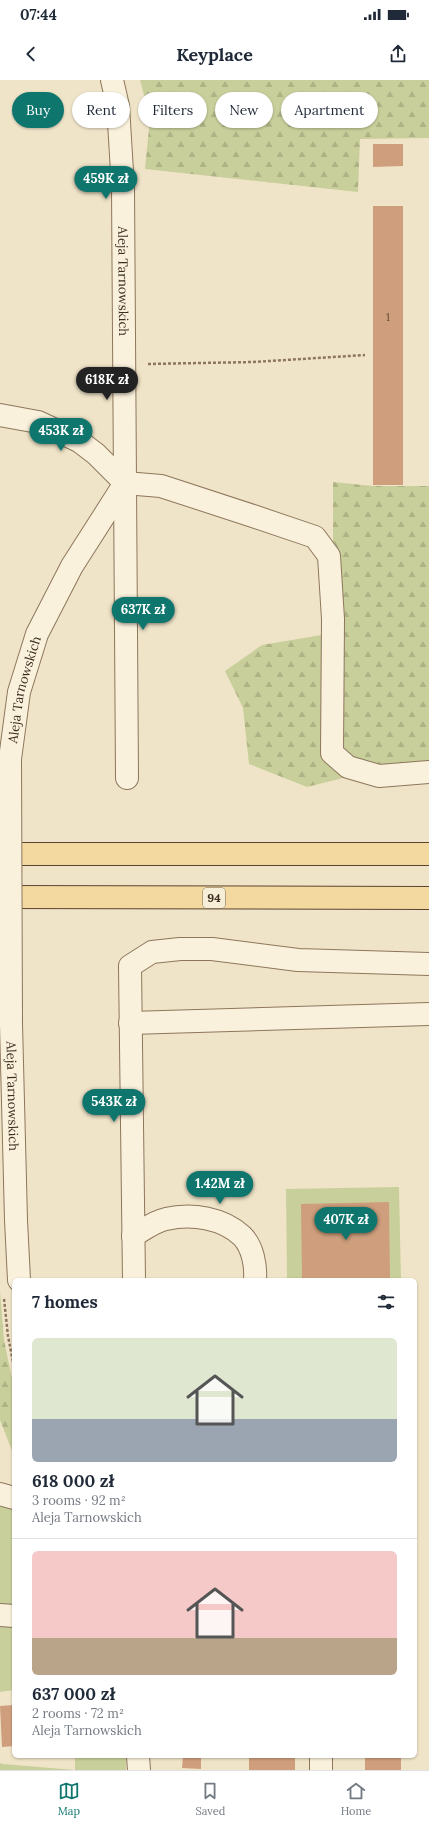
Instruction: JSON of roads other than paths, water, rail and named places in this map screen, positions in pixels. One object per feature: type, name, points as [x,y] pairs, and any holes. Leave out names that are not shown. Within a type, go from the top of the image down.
[{"type":"main road","points":[[0,854],[429,854]]},
{"type":"main road","name":"94","points":[[0,897],[429,898]]},
{"type":"street","name":"Aleja Tarnowskich","points":[[112,80],[118,106],[122,188],[127,778]]},
{"type":"street","points":[[0,415],[38,422],[79,441],[96,454],[125,483],[161,486],[315,538],[329,556],[333,619],[332,753],[348,767],[379,776],[429,772]]},
{"type":"street","name":"Aleja Tarnowskich","points":[[20,1278],[16,1220],[11,1024],[10,759],[19,692],[37,634],[72,566],[125,483]]},
{"type":"street","points":[[134,1278],[130,966],[152,952],[180,949],[212,949],[298,960],[429,964]]},
{"type":"street","points":[[130,1023],[429,1014]]},
{"type":"street","points":[[133,1236],[165,1219],[187,1216],[205,1217],[225,1225],[243,1237],[253,1254],[256,1270],[255,1278]]},
{"type":"street","points":[[0,1494],[12,1497]]},
{"type":"street","points":[[0,1615],[12,1616]]},
{"type":"street","points":[[138,1758],[139,1770]]},
{"type":"street","points":[[321,1758],[321,1770]]}]
